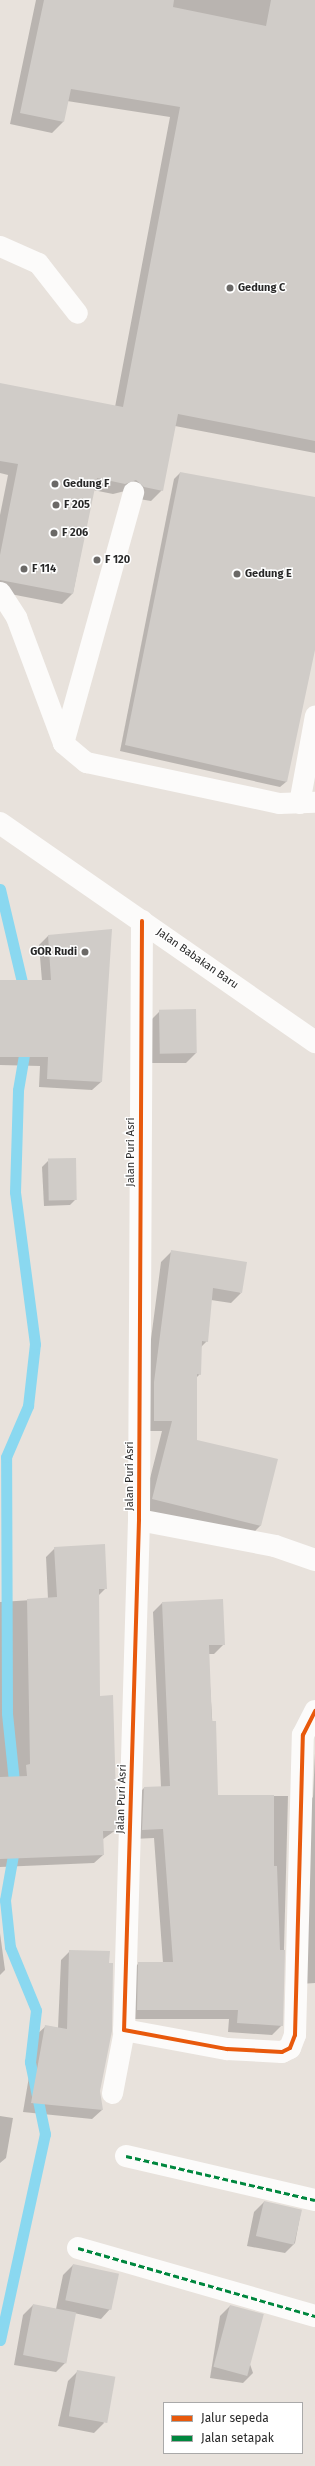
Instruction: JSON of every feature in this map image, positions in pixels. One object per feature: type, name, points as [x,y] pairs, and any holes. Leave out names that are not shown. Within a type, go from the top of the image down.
[{"type":"street","name":"Jalan Babakan Baru","points":[[0,823],[315,1042]]},
{"type":"street","name":"Jalan Puri Asri","points":[[124,2030],[139,1520],[142,921]]},
{"type":"street","points":[[139,1520],[275,1546],[315,1560]]},
{"type":"street","points":[[124,2030],[227,2049],[282,2052],[290,2048],[295,2035],[303,1735],[315,1711]]},
{"type":"street","points":[[126,2156],[315,2200]]},
{"type":"street","points":[[78,2248],[315,2316]]},
{"type":"lane","points":[[0,246],[38,263],[77,313]]},
{"type":"lane","points":[[63,743],[134,492]]},
{"type":"lane","points":[[0,592],[16,618],[63,743],[86,762],[279,803],[307,802],[315,715]]},
{"type":"lane","name":"Jalan Puri Asri","points":[[112,2093],[124,2030]]},
{"type":"building","name":"Gedung C","points":[[44,0],[174,0],[173,7],[266,26],[271,0],[315,0],[315,441],[178,414],[163,491],[144,487],[136,480],[125,484],[97,478],[73,594],[0,580],[0,555],[18,464],[0,461],[0,383],[123,407],[180,107],[71,89],[64,122],[20,113]]},
{"type":"building","name":"Gedung E","points":[[180,472],[315,497],[315,650],[287,782],[125,745]]},
{"type":"building","points":[[112,929],[102,1082],[47,1079],[48,1057],[0,1057],[0,980],[51,980],[48,935]]},
{"type":"building","points":[[196,1009],[197,1053],[160,1054],[159,1010]]},
{"type":"building","points":[[48,1158],[76,1158],[77,1200],[49,1200]]},
{"type":"building","points":[[171,1250],[247,1262],[242,1293],[213,1288],[208,1342],[202,1341],[201,1375],[197,1374],[197,1440],[278,1459],[261,1526],[152,1499],[172,1421],[154,1421],[154,1382]]},
{"type":"building","points":[[105,1544],[107,1589],[99,1589],[100,1696],[113,1695],[117,1831],[103,1831],[104,1855],[0,1859],[0,1777],[27,1776],[26,1765],[30,1764],[27,1599],[57,1597],[54,1547]]},
{"type":"building","points":[[223,1599],[225,1645],[209,1645],[212,1721],[216,1721],[218,1795],[274,1795],[274,1866],[277,1866],[280,1950],[285,1950],[283,2026],[237,2023],[238,2010],[137,2010],[138,1962],[173,1962],[163,1829],[142,1830],[144,1787],[170,1786],[162,1602]]},
{"type":"building","points":[[69,1950],[110,1951],[109,1963],[113,1963],[112,2031],[100,2091],[103,2110],[31,2103],[45,2025],[67,2029]]},
{"type":"building","points":[[264,2201],[302,2210],[294,2245],[256,2236]]},
{"type":"building","points":[[73,2264],[119,2274],[111,2310],[65,2300]]},
{"type":"building","points":[[33,2304],[76,2312],[66,2363],[23,2355]]},
{"type":"building","points":[[230,2305],[264,2314],[247,2376],[213,2367]]},
{"type":"building","points":[[77,2370],[115,2377],[107,2423],[69,2416]]},
{"type":"waterway","points":[[0,889],[25,995]]},
{"type":"waterway","points":[[15,1791],[7,1713],[6,1457],[28,1406],[35,1344],[15,1192],[18,1090],[26,1043]]},
{"type":"waterway","points":[[0,2340],[45,2134],[30,2062],[36,2010],[10,1947],[5,1900],[15,1844]]},
{"type":"marked path","points":[[126,2156],[315,2200]]},
{"type":"marked path","points":[[78,2248],[315,2316]]},
{"type":"cycle path","points":[[142,921],[139,1520],[124,2030],[227,2049],[282,2052],[290,2048],[295,2035],[303,1735],[315,1711]]},
{"type":"place","name":"Gedung C","points":[[230,288]]},
{"type":"place","name":"Gedung F","points":[[55,484]]},
{"type":"place","name":"F 205","points":[[56,505]]},
{"type":"place","name":"F 206","points":[[54,533]]},
{"type":"place","name":"F 120","points":[[97,560]]},
{"type":"place","name":"F 114","points":[[24,569]]},
{"type":"place","name":"Gedung E","points":[[237,574]]},
{"type":"place","name":"GOR Rudi","points":[[85,952]]}]
